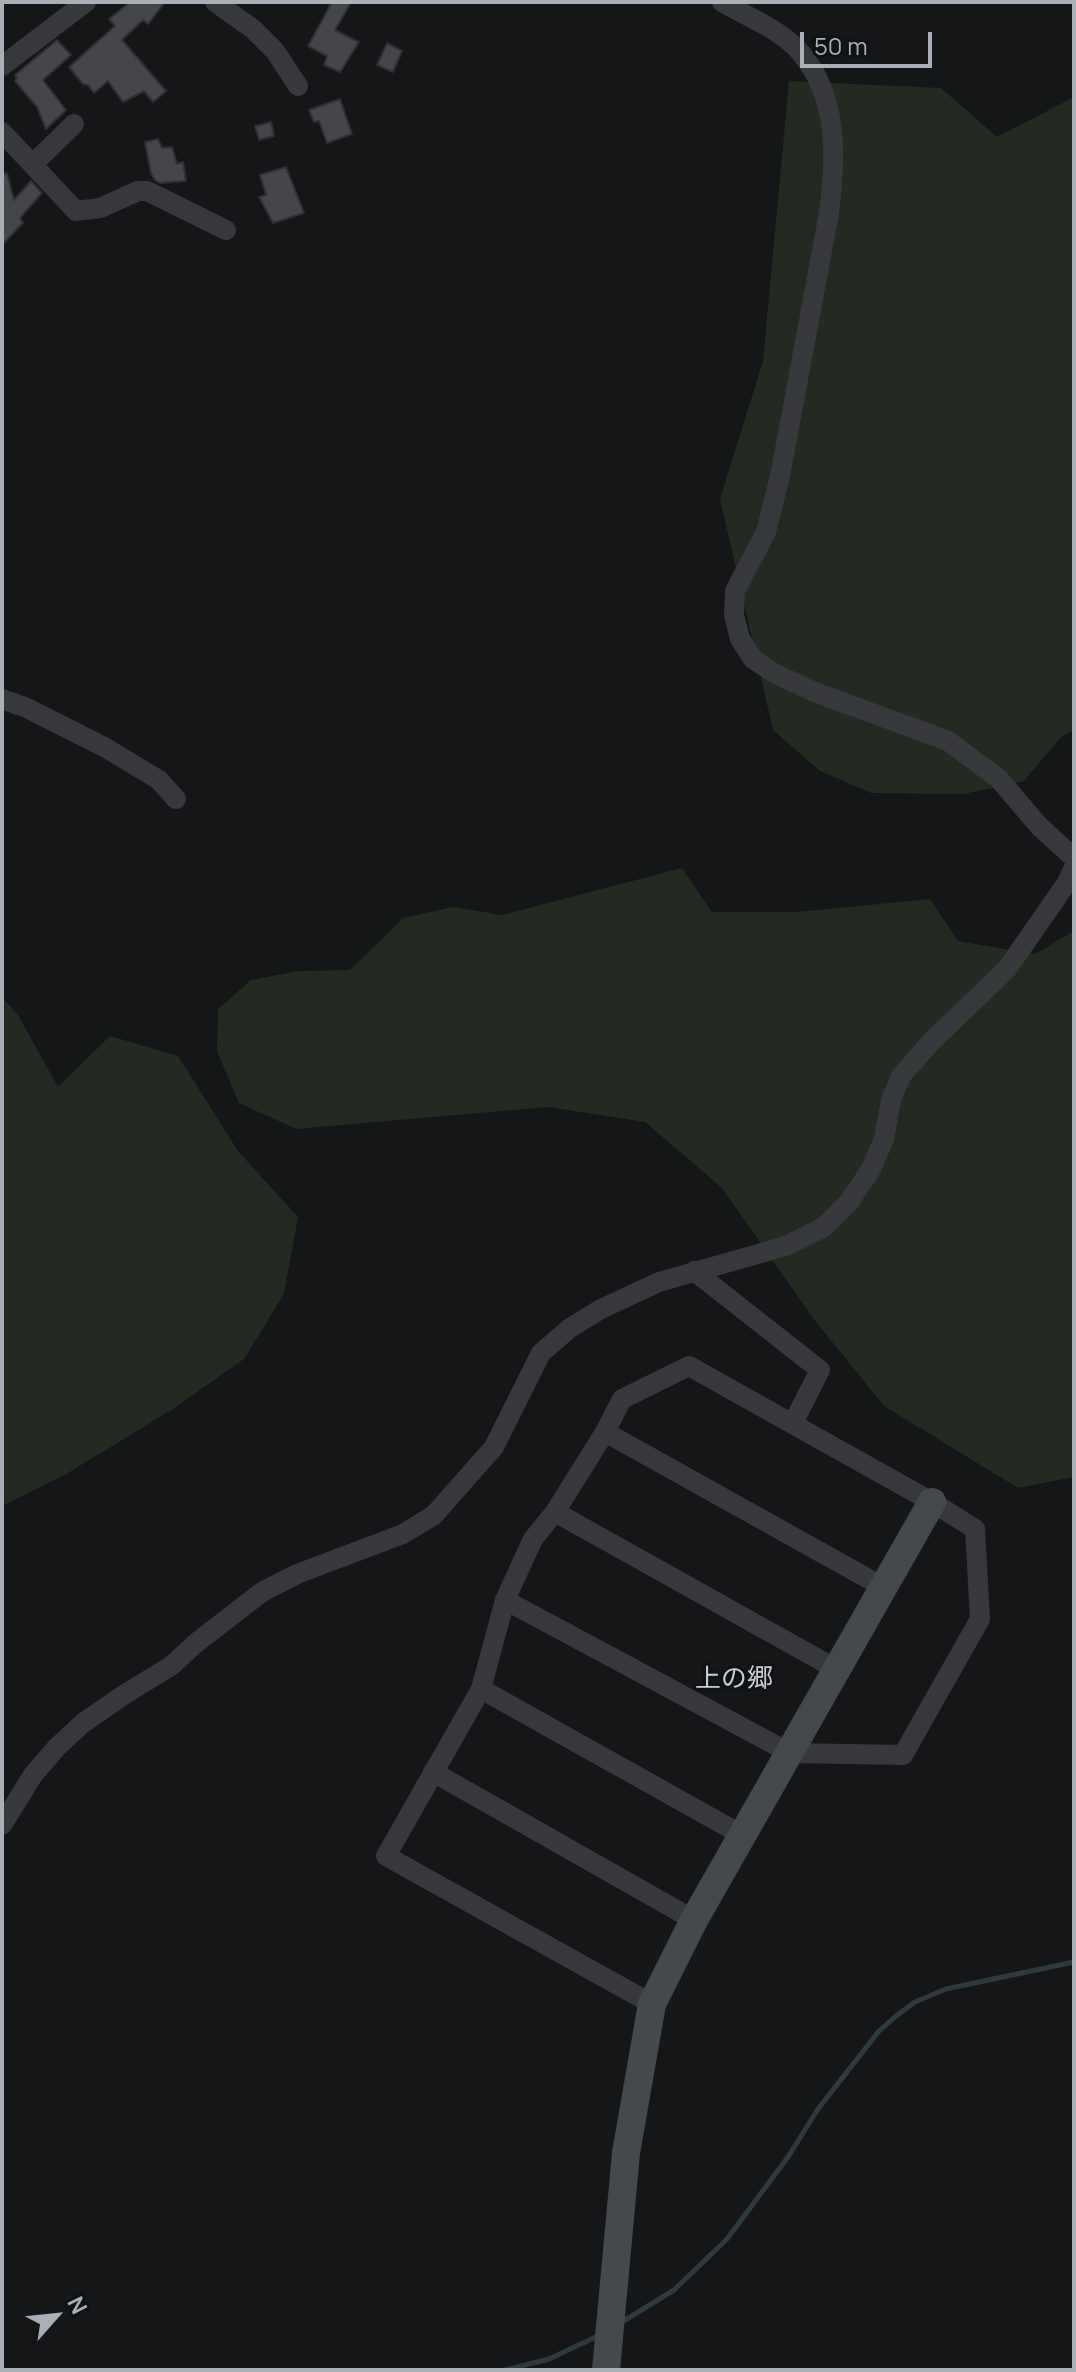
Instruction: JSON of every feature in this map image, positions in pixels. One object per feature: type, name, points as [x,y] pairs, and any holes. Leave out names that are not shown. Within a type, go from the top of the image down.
[{"type":"street","points":[[2,66],[86,2]]},
{"type":"street","points":[[215,2],[253,29],[275,51],[298,86]]},
{"type":"street","points":[[722,2],[780,35],[801,52],[828,104],[835,169],[780,476],[766,532],[735,591],[734,615],[740,639],[753,659],[774,673],[812,691],[948,741],[999,779],[1039,826],[1074,858]]},
{"type":"street","points":[[33,164],[74,124]]},
{"type":"street","points":[[2,132],[76,211],[100,208],[138,191],[147,191],[226,230]]},
{"type":"street","points":[[2,699],[27,708],[106,748],[159,780],[176,799]]},
{"type":"street","points":[[2,1825],[33,1775],[83,1723],[171,1666],[262,1592],[297,1574],[403,1534],[434,1515],[494,1447],[541,1353],[570,1328],[644,1289],[694,1271],[786,1246],[824,1227],[849,1202],[871,1169],[884,1139],[891,1100],[901,1076],[931,1042],[1007,969],[1074,868]]},
{"type":"street","points":[[694,1271],[820,1370],[793,1423]]},
{"type":"street","points":[[505,1600],[790,1753],[903,1755],[980,1619],[975,1529],[689,1366],[622,1399],[555,1512],[533,1539],[505,1600],[481,1689],[386,1856],[652,2004]]},
{"type":"street","points":[[605,1432],[883,1587]]},
{"type":"street","points":[[606,2370],[626,2153],[652,2004],[694,1920],[932,1502]]},
{"type":"street","points":[[555,1512],[836,1669]]},
{"type":"street","points":[[481,1689],[742,1835]]},
{"type":"street","points":[[433,1772],[694,1920]]},
{"type":"shaded area","points":[[789,81],[941,88],[997,137],[1074,99],[1074,730],[1061,737],[1024,781],[964,794],[871,793],[820,771],[773,730],[720,499],[763,361]]},
{"type":"shaded area","points":[[682,868],[712,912],[797,912],[930,899],[958,941],[1035,954],[1074,931],[1074,1477],[1018,1488],[884,1406],[812,1317],[722,1188],[645,1122],[548,1107],[296,1129],[239,1103],[217,1051],[218,1009],[251,980],[298,971],[350,970],[403,918],[453,907],[502,915]]},
{"type":"shaded area","points":[[2,997],[18,1015],[58,1087],[110,1036],[178,1056],[238,1151],[298,1217],[284,1294],[244,1359],[173,1409],[68,1473],[2,1506]]},
{"type":"building","points":[[130,2],[165,2],[148,24],[143,20],[122,40],[166,91],[153,102],[144,91],[123,102],[108,81],[94,93],[69,67],[115,26],[109,19]]},
{"type":"building","points":[[332,2],[351,2],[335,30],[359,42],[340,72],[324,65],[327,56],[308,46]]},
{"type":"building","points":[[57,40],[71,55],[43,80],[66,110],[46,129],[37,107],[15,81],[15,75]]},
{"type":"building","points":[[387,43],[402,51],[393,72],[377,65]]},
{"type":"building","points":[[340,99],[352,134],[327,143],[319,121],[314,122],[309,110]]},
{"type":"building","points":[[271,122],[274,136],[259,140],[255,126]]},
{"type":"building","points":[[158,139],[162,148],[172,147],[177,164],[183,162],[186,181],[160,183],[155,180],[145,142]]},
{"type":"building","points":[[286,167],[304,213],[273,223],[259,197],[266,195],[260,175]]},
{"type":"building","points":[[7,173],[14,200],[31,181],[42,193],[20,218],[23,223],[2,245],[2,174]]},
{"type":"waterway","points":[[622,2322],[674,2290],[727,2239],[788,2157],[818,2109],[879,2031],[896,2016],[915,2002],[946,1989],[1074,1962]]},
{"type":"waterway","points":[[505,2370],[549,2359],[600,2335]]},
{"type":"district","name":"上の郷","points":[[734,1680]]}]
